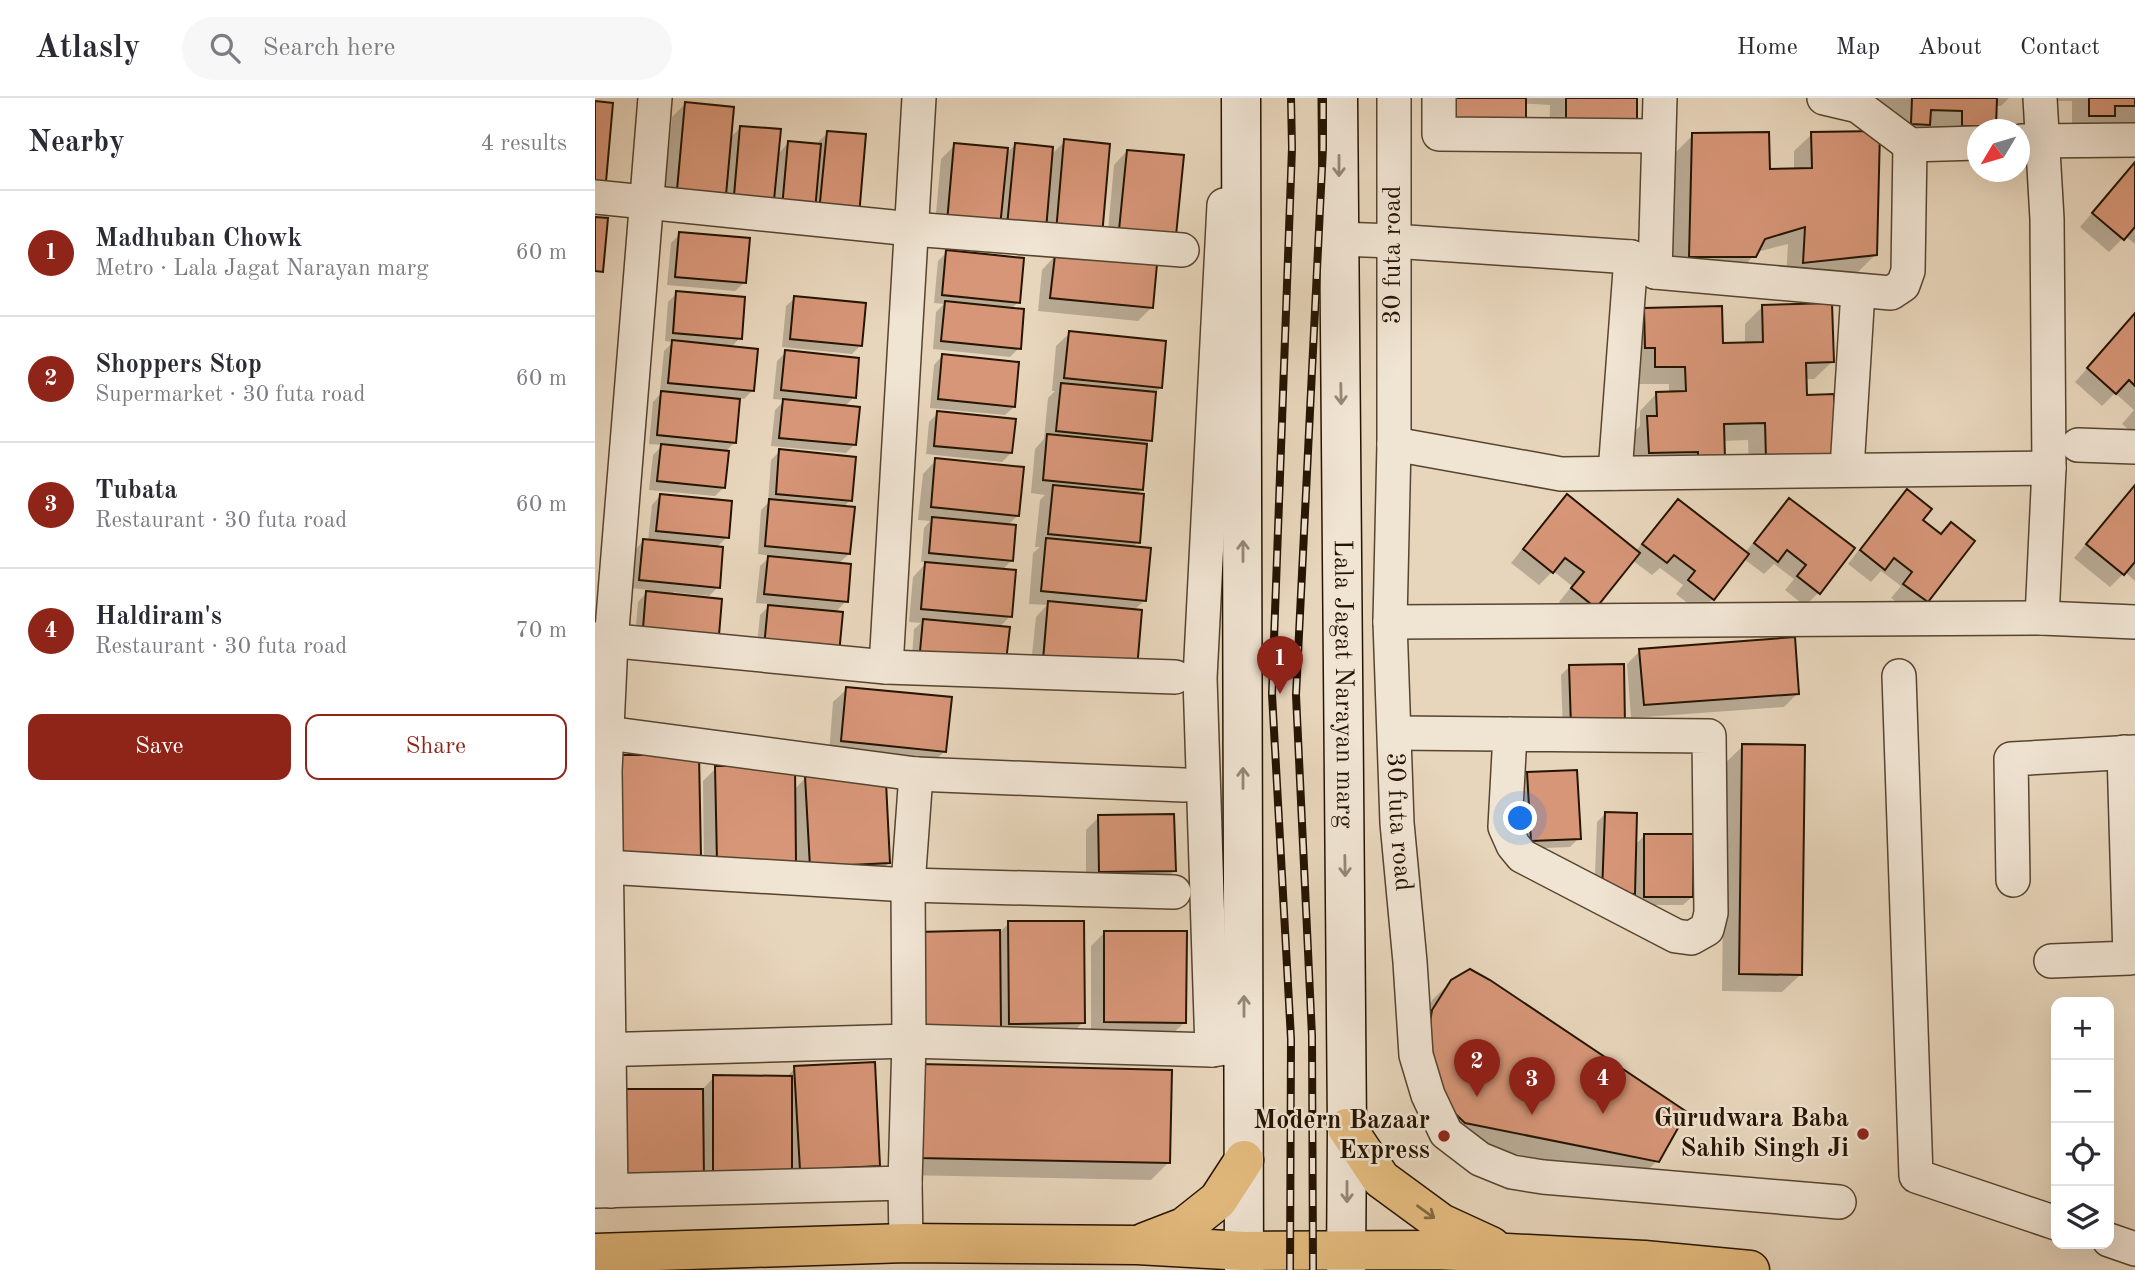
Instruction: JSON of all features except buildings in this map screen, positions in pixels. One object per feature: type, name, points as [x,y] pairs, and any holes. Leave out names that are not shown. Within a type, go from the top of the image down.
[{"type":"main road","points":[[1241,98],[1228,1048],[1244,1160],[1244,1260]]},
{"type":"main road","name":"Lala Jagat Narayan marg","points":[[1338,98],[1346,1260]]},
{"type":"main road","points":[[1347,1128],[1381,1179],[1441,1223],[1507,1253]]},
{"type":"main road","points":[[1137,1245],[1184,1227],[1219,1200],[1244,1160]]},
{"type":"main road","points":[[595,1253],[906,1243],[1137,1245],[1244,1260],[1346,1260],[1434,1250],[1644,1260],[1750,1270]]},
{"type":"main road","points":[[636,1253],[717,1264],[955,1264],[1083,1260],[1163,1266],[1174,1270]]},
{"type":"street","points":[[655,98],[603,640],[607,733],[601,867],[603,1191],[905,1183]]},
{"type":"street","points":[[886,667],[919,98]]},
{"type":"street","points":[[602,1050],[909,1041],[1228,1048],[1201,678],[1230,98]]},
{"type":"street","name":"30 futa road","points":[[1394,98],[1394,444],[1390,622],[1397,822],[1416,1055],[1428,1096],[1446,1133],[1480,1159],[1513,1172],[1543,1177],[1839,1202]]},
{"type":"street","points":[[1439,98],[1439,134],[1657,136]]},
{"type":"street","points":[[1615,473],[1643,265],[1660,98]]},
{"type":"street","points":[[1824,98],[1858,102],[1910,145],[1967,143]]},
{"type":"street","points":[[2040,98],[2031,141],[2046,219],[2049,468],[2042,618]]},
{"type":"street","points":[[2031,141],[2135,140]]},
{"type":"street","points":[[1339,239],[1393,241],[1643,265],[1891,293],[1903,285],[1908,271],[1910,145]]},
{"type":"street","points":[[595,197],[912,229],[1182,250]]},
{"type":"street","points":[[1847,469],[1858,291]]},
{"type":"street","points":[[1394,444],[1561,474],[2049,468]]},
{"type":"street","points":[[2078,445],[2135,447]]},
{"type":"street","points":[[1390,622],[2042,618],[2135,622]]},
{"type":"street","points":[[603,640],[886,667],[1175,677]]},
{"type":"street","points":[[1899,676],[1916,1176],[2051,1221]]},
{"type":"street","points":[[607,733],[916,774],[1184,785]]},
{"type":"street","points":[[1395,733],[1510,734],[1709,736],[1711,913],[1707,929],[1691,938],[1676,936],[1522,856],[1513,845],[1505,827],[1510,734]]},
{"type":"street","points":[[2013,880],[2011,759],[2130,752],[2130,958],[2051,961]]},
{"type":"street","points":[[906,1243],[908,885],[916,774]]},
{"type":"street","points":[[601,867],[908,885],[1174,892]]},
{"type":"street","points":[[2114,1242],[2135,1249]]},
{"type":"railway","points":[[1290,1270],[1291,1039],[1272,694],[1292,148],[1291,98]]},
{"type":"railway","points":[[1313,1270],[1312,1036],[1296,695],[1323,148],[1323,98]]},
{"type":"place","name":"Madhuban Chowk","points":[[1280,694]]},
{"type":"place","name":"Shoppers Stop","points":[[1477,1097]]},
{"type":"place","name":"Haldiram's","points":[[1603,1114]]},
{"type":"place","name":"Tubata","points":[[1532,1115]]},
{"type":"place","name":"Gurudwara Baba Sahib Singh Ji","points":[[1863,1134]]},
{"type":"place","name":"Modern Bazaar Express","points":[[1444,1136]]}]
